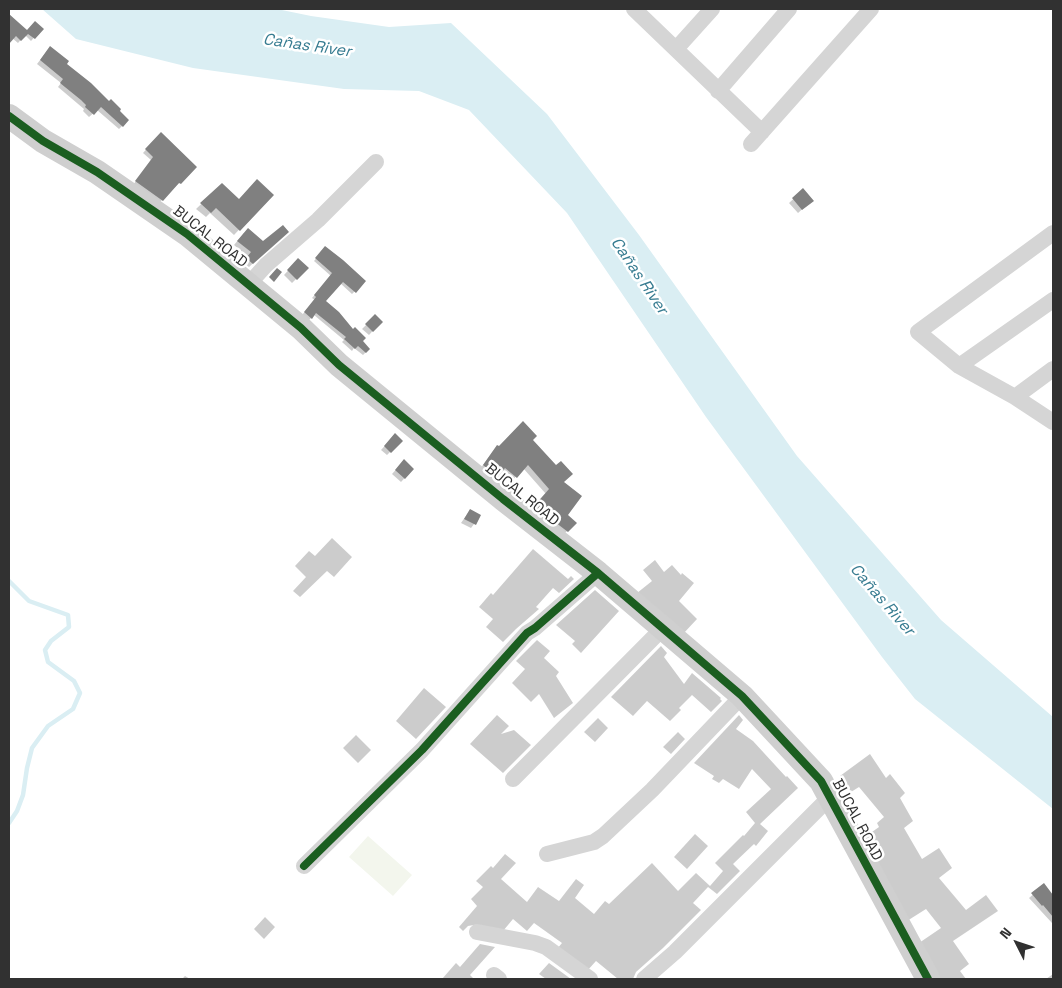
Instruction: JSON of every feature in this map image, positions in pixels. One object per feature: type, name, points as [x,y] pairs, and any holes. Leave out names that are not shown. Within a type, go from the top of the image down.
[{"type":"street","points":[[634,9],[762,132]]},
{"type":"street","points":[[676,50],[712,9]]},
{"type":"street","points":[[718,90],[790,9]]},
{"type":"street","points":[[751,144],[871,9]]},
{"type":"street","name":"BUCAL ROAD","points":[[9,116],[43,141],[97,172],[187,234],[300,328],[339,366],[503,499],[598,573],[742,696],[814,772],[830,796],[928,979]]},
{"type":"street","points":[[248,285],[266,265],[318,220],[376,162]]},
{"type":"street","points":[[1053,233],[918,332],[959,366],[1015,397],[1053,422]]},
{"type":"street","points":[[959,366],[1053,300]]},
{"type":"street","points":[[1015,397],[1053,369]]},
{"type":"street","points":[[304,866],[422,750],[527,633],[598,573]]},
{"type":"street","points":[[513,779],[663,628]]},
{"type":"street","points":[[548,854],[594,842],[603,836],[652,790],[742,696]]},
{"type":"street","points":[[644,979],[675,952],[830,796]]},
{"type":"street","points":[[477,932],[546,946],[590,979]]},
{"type":"shaded area","points":[[368,836],[412,875],[393,896],[349,857]]},
{"type":"water","name":"Cañas River","points":[[42,9],[277,9],[311,16],[389,27],[451,23],[547,114],[639,235],[797,456],[941,620],[1053,717],[1053,809],[915,699],[882,657],[706,417],[567,213],[469,110],[419,91],[344,89],[193,68],[76,39]]},
{"type":"building","points":[[9,14],[27,30],[35,21],[44,29],[35,39],[28,34],[21,41],[16,36],[9,44]]},
{"type":"building","points":[[50,46],[69,61],[67,64],[91,83],[109,101],[111,99],[121,109],[120,111],[129,120],[123,127],[101,107],[94,115],[85,107],[86,105],[81,100],[60,83],[63,79],[40,60]]},
{"type":"building","points":[[161,132],[197,167],[163,201],[135,181],[153,157],[145,149]]},
{"type":"building","points":[[257,179],[274,195],[240,231],[216,208],[211,213],[200,203],[222,183],[239,199]]},
{"type":"building","points":[[803,188],[814,201],[802,210],[792,198]]},
{"type":"building","points":[[283,225],[289,232],[253,264],[246,258],[251,252],[237,241],[248,228],[263,241]]},
{"type":"building","points":[[325,246],[366,281],[356,293],[343,282],[326,301],[339,312],[353,329],[355,327],[366,338],[363,341],[370,349],[366,353],[358,346],[355,349],[344,339],[346,337],[316,313],[312,319],[304,312],[316,297],[314,295],[332,273],[315,258]]},
{"type":"building","points":[[298,258],[309,268],[297,280],[287,270]]},
{"type":"building","points":[[277,268],[282,272],[274,282],[269,277]]},
{"type":"building","points":[[375,314],[383,322],[373,332],[365,324]]},
{"type":"building","points":[[523,421],[537,436],[533,440],[556,465],[561,461],[573,474],[564,482],[582,496],[568,515],[577,523],[568,532],[534,506],[549,489],[528,465],[517,478],[505,468],[498,477],[483,465],[497,445],[499,446]]},
{"type":"building","points":[[395,433],[403,441],[391,453],[384,446]]},
{"type":"building","points":[[404,459],[414,469],[405,479],[395,470]]},
{"type":"building","points":[[470,509],[481,515],[476,525],[464,519]]},
{"type":"building","points":[[1044,883],[1053,895],[1053,917],[1031,893]]},
{"type":"waterway","points":[[9,581],[29,601],[68,615],[69,627],[51,641],[45,650],[48,662],[74,681],[80,693],[73,709],[48,726],[32,748],[23,795],[17,811],[9,823]]},
{"type":"cycle path","points":[[9,116],[43,141],[97,172],[187,234],[301,328],[339,365],[503,499],[598,573],[742,696],[821,781],[928,979]]},
{"type":"cycle path","points":[[304,866],[422,750],[527,633],[598,573]]}]
